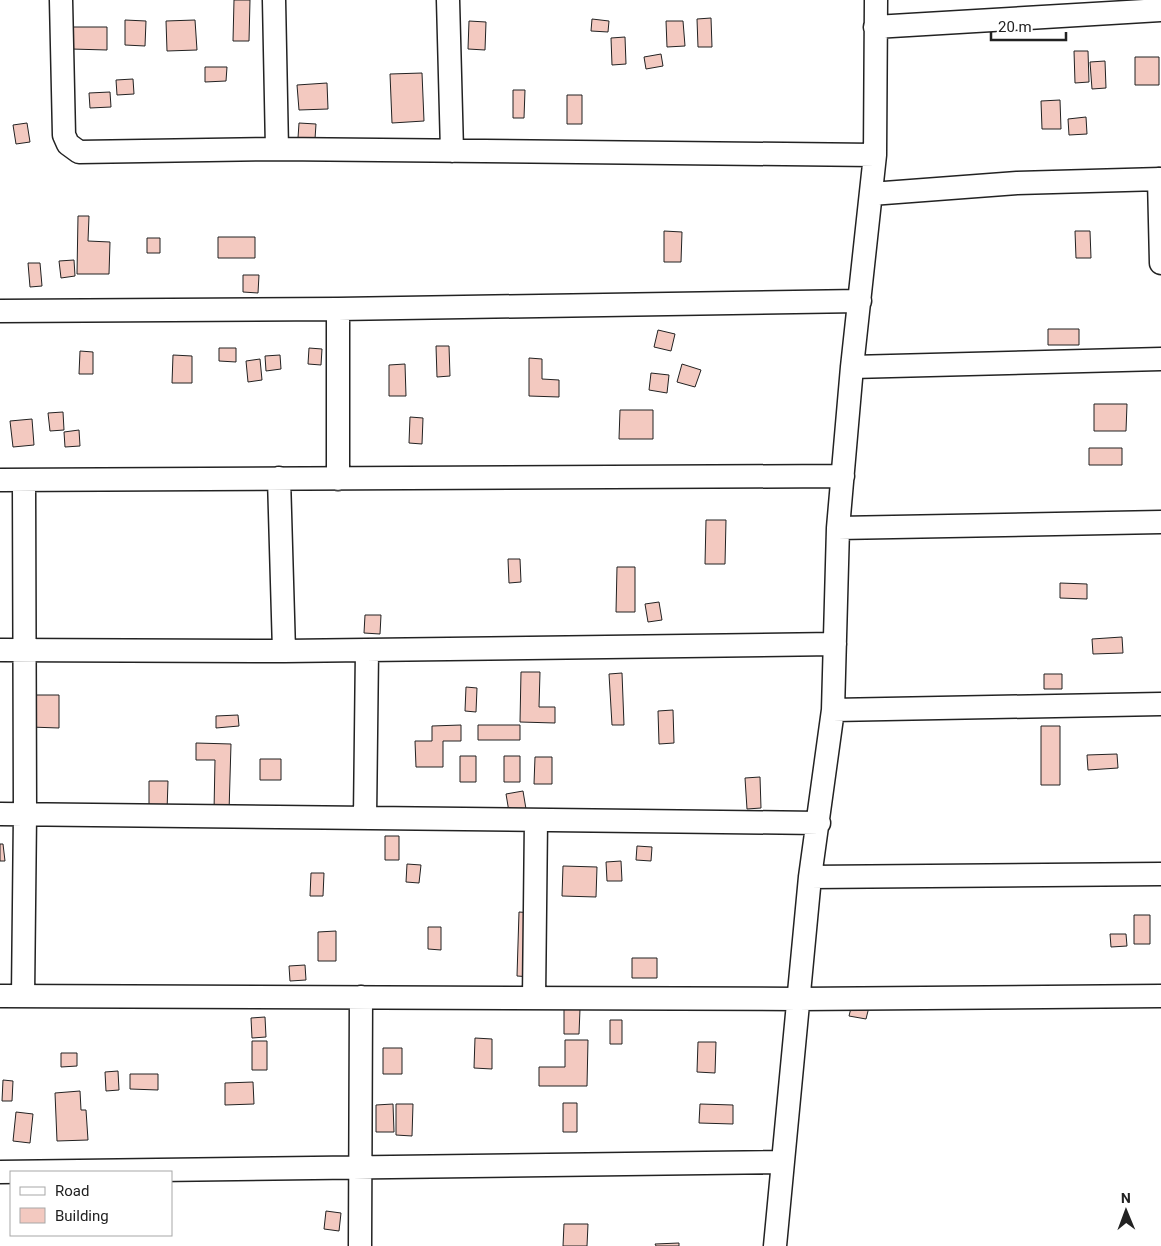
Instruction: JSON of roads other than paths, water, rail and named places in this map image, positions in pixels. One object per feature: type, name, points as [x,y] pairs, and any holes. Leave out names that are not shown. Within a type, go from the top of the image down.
[{"type":"street","points":[[62,0],[64,135],[68,144],[79,152],[277,149],[875,155]]},
{"type":"street","points":[[274,0],[277,149]]},
{"type":"street","points":[[448,0],[452,150]]},
{"type":"street","points":[[775,1246],[810,877],[819,823],[833,710],[838,528],[852,367],[875,155],[876,0]]},
{"type":"street","points":[[875,27],[1161,10]]},
{"type":"street","points":[[871,194],[1017,183],[1160,179],[1161,263]]},
{"type":"street","points":[[0,311],[338,309],[860,300]]},
{"type":"street","points":[[338,309],[338,479]]},
{"type":"street","points":[[852,367],[1161,359]]},
{"type":"street","points":[[0,480],[843,476]]},
{"type":"street","points":[[279,478],[284,651]]},
{"type":"street","points":[[23,996],[25,814],[24,480]]},
{"type":"street","points":[[838,528],[1161,522]]},
{"type":"street","points":[[0,650],[284,651],[835,644]]},
{"type":"street","points":[[365,818],[367,650]]},
{"type":"street","points":[[833,710],[1161,704]]},
{"type":"street","points":[[0,814],[819,823]]},
{"type":"street","points":[[534,998],[536,820]]},
{"type":"street","points":[[810,877],[1161,874]]},
{"type":"street","points":[[0,996],[798,999],[1161,996]]},
{"type":"street","points":[[360,1246],[361,997]]},
{"type":"street","points":[[90,1171],[783,1162]]}]
